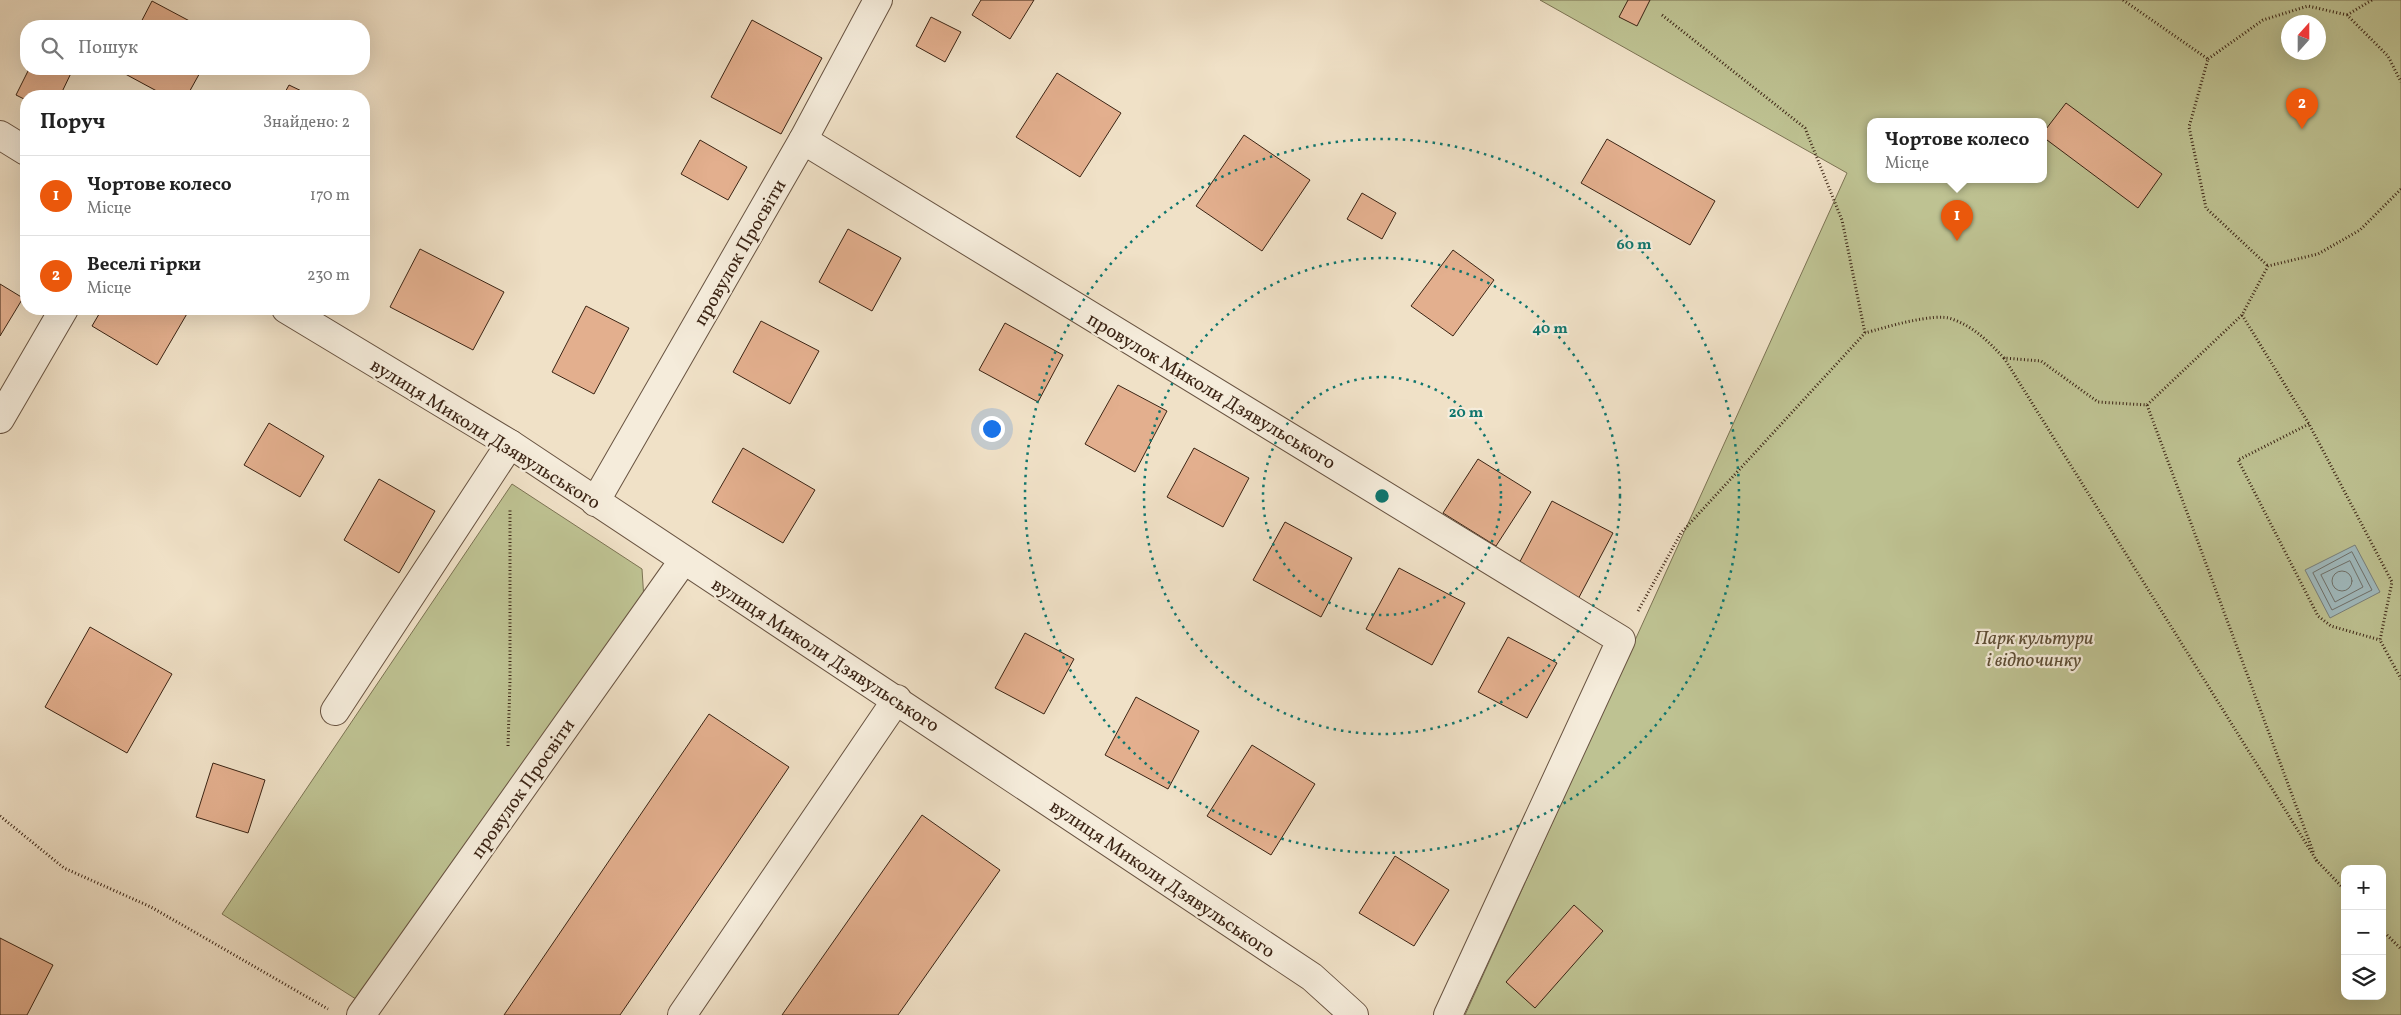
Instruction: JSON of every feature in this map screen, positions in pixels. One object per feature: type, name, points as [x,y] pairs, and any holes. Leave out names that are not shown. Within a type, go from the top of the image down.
[{"type":"street","name":"провулок Просвіти","points":[[595,502],[803,140],[878,0]]},
{"type":"street","points":[[0,135],[20,147]]},
{"type":"street","name":"провулок Миколи Дзявульського","points":[[803,140],[1621,640]]},
{"type":"street","points":[[0,419],[61,315]]},
{"type":"street","name":"вулиця Миколи Дзявульського","points":[[296,315],[510,444],[683,561],[896,700],[1312,977],[1354,1015]]},
{"type":"street","points":[[335,711],[510,444]]},
{"type":"street","name":"провулок Просвіти","points":[[361,1015],[683,561]]},
{"type":"street","points":[[1454,1012],[1621,640]]},
{"type":"street","points":[[682,1015],[896,700]]},
{"type":"path","points":[[2123,0],[2208,59]]},
{"type":"path","points":[[2347,15],[2372,0]]},
{"type":"path","points":[[2268,266],[2206,208],[2189,127],[2208,59],[2263,20],[2308,6],[2347,15],[2388,56],[2401,82]]},
{"type":"path","points":[[1662,15],[1805,128],[1842,220],[1865,334]]},
{"type":"path","points":[[2004,358],[2041,360],[2098,402],[2148,405],[2242,315],[2268,266],[2318,254],[2360,230],[2401,189]]},
{"type":"path","points":[[2242,315],[2309,424],[2392,582],[2380,640],[2401,679]]},
{"type":"path","points":[[1621,640],[1681,533],[1865,334],[1905,322],[1950,318],[1981,334],[2004,358],[2317,861],[2341,886]]},
{"type":"path","points":[[2148,405],[2317,861]]},
{"type":"path","points":[[2309,424],[2238,460],[2318,616],[2331,626],[2380,640]]},
{"type":"path","points":[[508,755],[510,503]]},
{"type":"path","points":[[0,816],[64,868],[151,907],[330,1010]]},
{"type":"path","points":[[2386,934],[2401,949]]},
{"type":"green space","name":"Парк культури і відпочинку","points":[[1540,0],[2401,0],[2401,1015],[1465,1015],[1847,173]]},
{"type":"green space","points":[[512,484],[642,569],[644,600],[359,1001],[222,914]]},
{"type":"water","points":[[2355,545],[2380,592],[2330,618],[2305,570]]},
{"type":"building","points":[[981,0],[1034,0],[1010,39],[972,15]]},
{"type":"building","points":[[1628,0],[1650,0],[1637,26],[1619,17]]},
{"type":"building","points":[[152,1],[188,20],[142,20]]},
{"type":"building","points":[[931,17],[961,32],[945,62],[916,46]]},
{"type":"building","points":[[752,20],[822,58],[781,134],[711,97]]},
{"type":"building","points":[[1057,73],[1121,113],[1080,177],[1016,137]]},
{"type":"building","points":[[26,75],[70,75],[63,90],[20,90],[20,97],[16,95]]},
{"type":"building","points":[[127,75],[199,75],[190,90],[155,90]]},
{"type":"building","points":[[289,85],[299,90],[286,90]]},
{"type":"building","points":[[2066,103],[2162,174],[2138,208],[2047,140],[2047,128]]},
{"type":"building","points":[[1244,135],[1310,180],[1262,251],[1196,206]]},
{"type":"building","points":[[1607,139],[1715,201],[1690,245],[1581,183]]},
{"type":"building","points":[[700,140],[747,167],[728,200],[681,174]]},
{"type":"building","points":[[1362,193],[1396,213],[1382,239],[1347,219]]},
{"type":"building","points":[[848,229],[901,258],[872,311],[819,282]]},
{"type":"building","points":[[420,249],[504,292],[473,350],[390,307]]},
{"type":"building","points":[[1453,250],[1494,280],[1453,336],[1411,306]]},
{"type":"building","points":[[0,284],[20,296],[20,303],[0,336]]},
{"type":"building","points":[[586,306],[629,328],[594,394],[552,372]]},
{"type":"building","points":[[98,315],[186,315],[157,365],[92,326]]},
{"type":"building","points":[[761,321],[819,351],[790,404],[733,372]]},
{"type":"building","points":[[1005,323],[1063,355],[1038,402],[979,370]]},
{"type":"building","points":[[1118,385],[1167,411],[1135,472],[1085,444]]},
{"type":"building","points":[[269,423],[324,456],[300,497],[244,465]]},
{"type":"building","points":[[743,448],[815,490],[783,543],[712,502]]},
{"type":"building","points":[[1194,448],[1249,478],[1223,527],[1167,497]]},
{"type":"building","points":[[1478,459],[1531,492],[1496,546],[1443,513]]},
{"type":"building","points":[[379,479],[435,511],[399,573],[344,540]]},
{"type":"building","points":[[1552,501],[1613,533],[1576,603],[1515,571]]},
{"type":"building","points":[[1285,522],[1352,558],[1321,617],[1253,580]]},
{"type":"building","points":[[1399,568],[1465,603],[1432,665],[1366,629]]},
{"type":"building","points":[[90,627],[172,674],[127,753],[45,707]]},
{"type":"building","points":[[1025,633],[1074,659],[1044,714],[995,688]]},
{"type":"building","points":[[1508,637],[1557,663],[1527,718],[1478,692]]},
{"type":"building","points":[[1136,697],[1199,731],[1168,789],[1105,755]]},
{"type":"building","points":[[709,714],[789,767],[728,857],[620,1015],[504,1015]]},
{"type":"building","points":[[1252,745],[1315,784],[1271,855],[1207,816]]},
{"type":"building","points":[[213,763],[265,780],[248,833],[196,817]]},
{"type":"building","points":[[922,815],[1000,870],[898,1015],[782,1015]]},
{"type":"building","points":[[1395,856],[1449,890],[1414,946],[1359,913]]},
{"type":"building","points":[[1574,905],[1603,931],[1535,1008],[1506,982]]},
{"type":"building","points":[[0,938],[53,965],[27,1015],[0,1015]]},
{"type":"place","name":"Веселі гірки","points":[[2302,129]]},
{"type":"place","name":"Чортове колесо","points":[[1957,241]]}]
